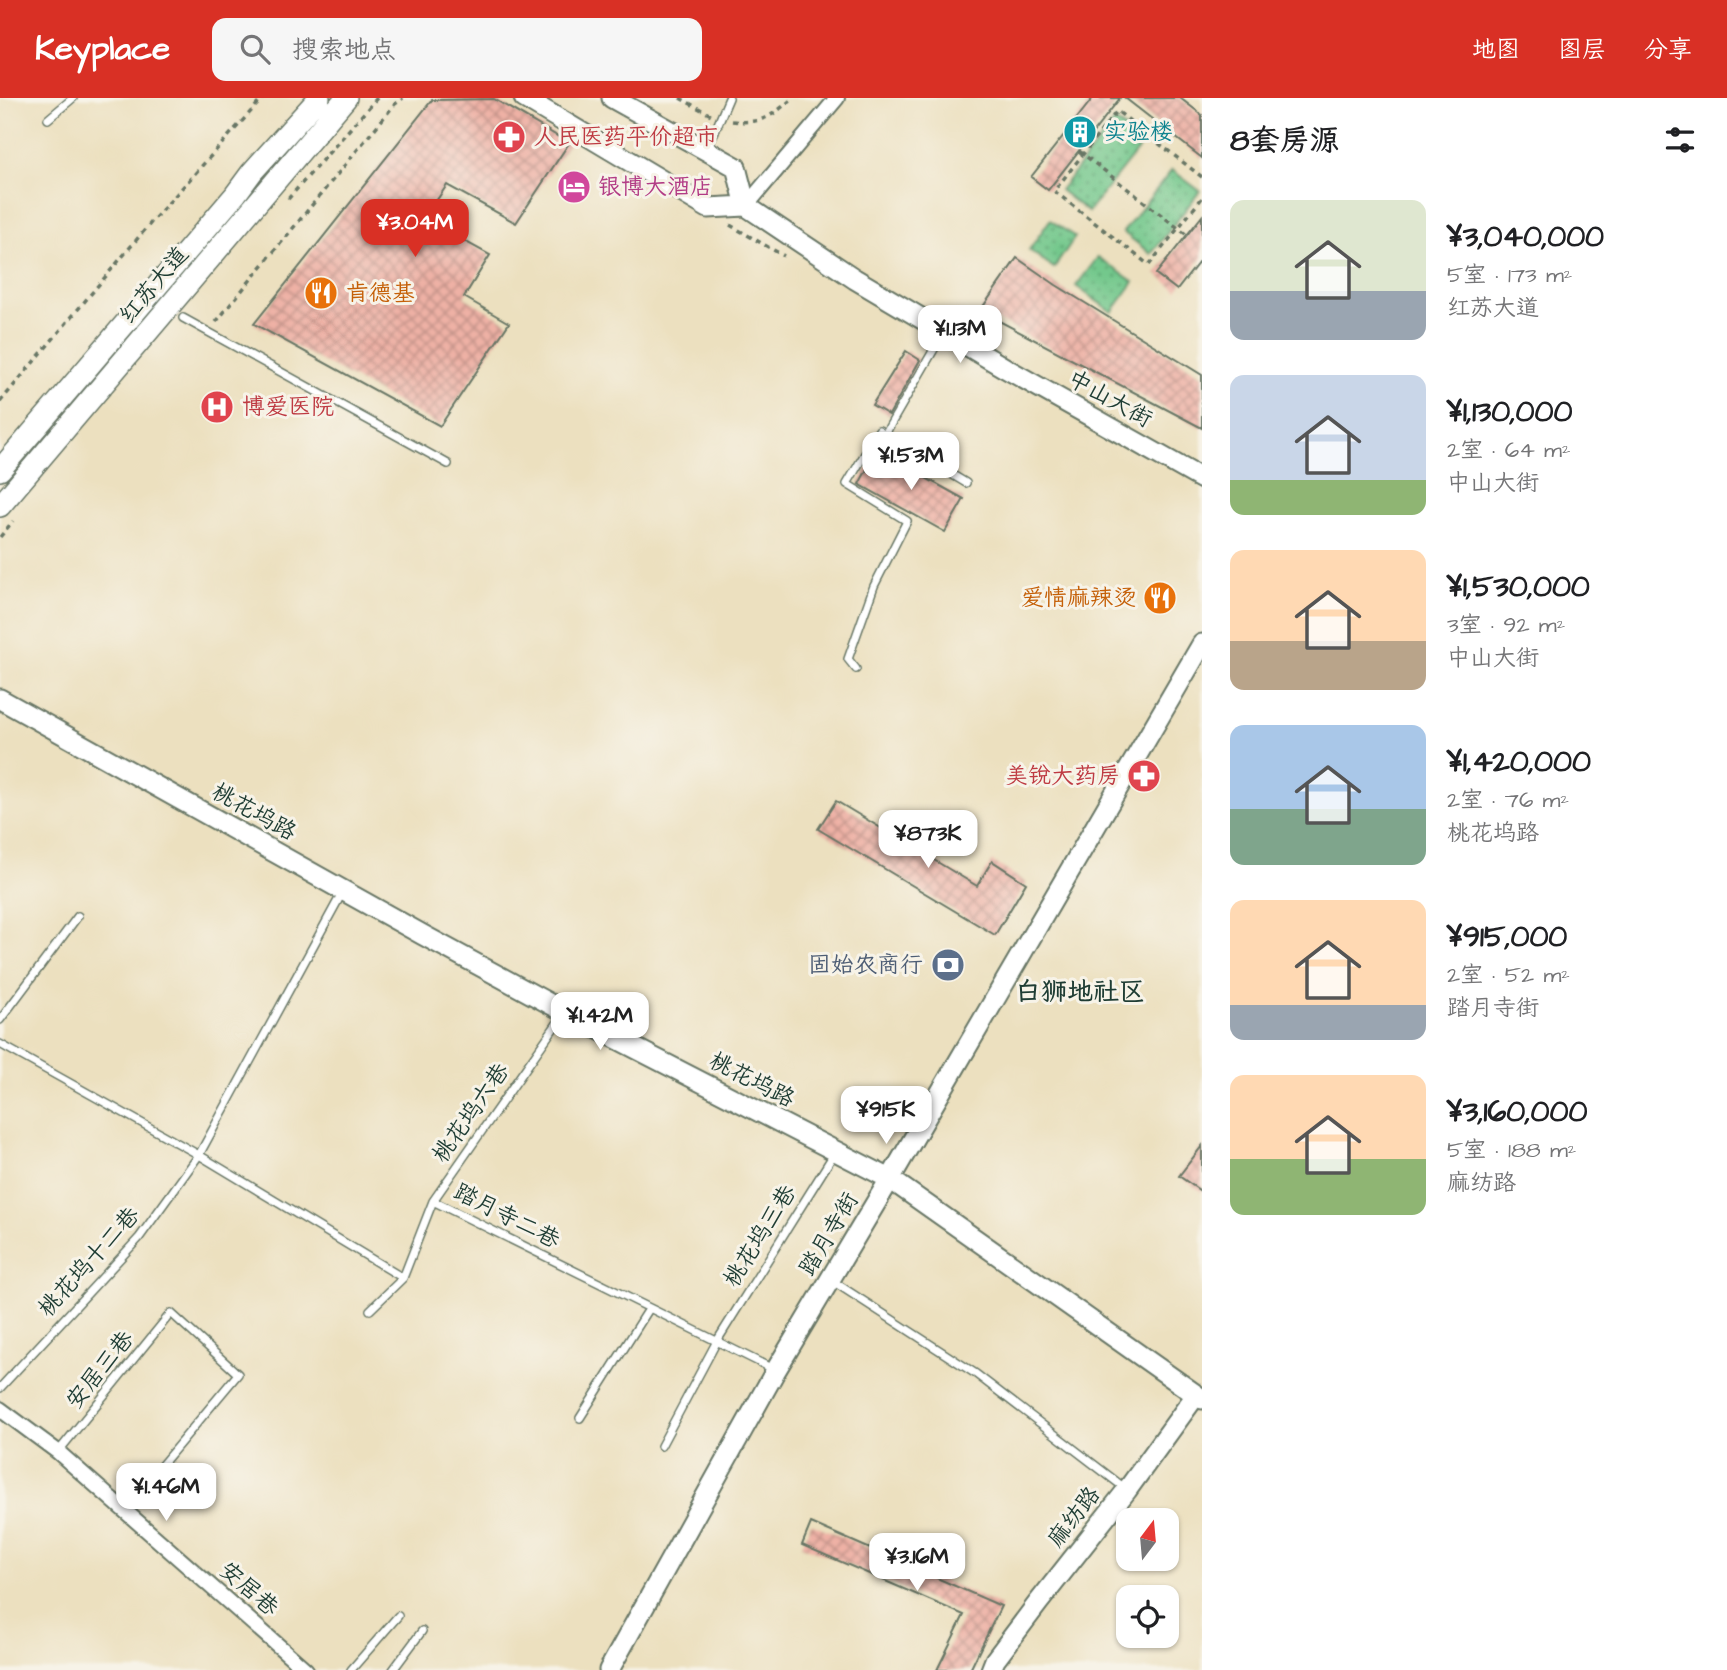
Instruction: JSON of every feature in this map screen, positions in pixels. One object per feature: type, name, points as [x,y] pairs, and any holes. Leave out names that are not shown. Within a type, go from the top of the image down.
[{"type":"main road","name":"红苏大道","points":[[0,470],[235,195],[303,108],[318,98]]},
{"type":"main road","name":"红苏大道","points":[[0,506],[346,98]]},
{"type":"street","points":[[524,98],[708,208],[746,205],[837,98]]},
{"type":"street","points":[[612,98],[736,167],[746,205]]},
{"type":"street","name":"中山大街","points":[[746,205],[855,279],[1005,368],[1202,479]]},
{"type":"street","name":"踏月寺街","points":[[609,1670],[776,1370],[1202,644]]},
{"type":"street","name":"桃花坞路","points":[[0,699],[565,1012],[890,1179],[1199,1397]]},
{"type":"street","name":"麻纺路","points":[[991,1670],[995,1660],[1038,1603],[1199,1397]]},
{"type":"street","name":"安居巷","points":[[0,1409],[58,1452],[306,1670]]},
{"type":"lane","points":[[48,119],[74,98]]},
{"type":"lane","points":[[706,151],[729,98]]},
{"type":"lane","points":[[183,318],[448,464]]},
{"type":"lane","points":[[885,434],[945,332]]},
{"type":"lane","points":[[856,669],[848,659],[874,586],[907,521],[847,484],[879,430],[967,484]]},
{"type":"lane","name":"桃花坞十二巷","points":[[0,1388],[139,1238],[200,1155],[344,890]]},
{"type":"lane","points":[[0,1020],[78,916]]},
{"type":"lane","name":"桃花坞六巷","points":[[433,1201],[565,1012]]},
{"type":"lane","points":[[0,1044],[200,1155],[403,1278],[370,1310]]},
{"type":"lane","name":"桃花坞三巷","points":[[661,1446],[717,1341],[836,1150]]},
{"type":"lane","name":"踏月寺二巷","points":[[403,1278],[433,1201],[776,1370]]},
{"type":"lane","points":[[830,1280],[976,1374],[1127,1490]]},
{"type":"lane","points":[[580,1418],[649,1309]]},
{"type":"lane","name":"安居三巷","points":[[58,1452],[171,1313],[238,1374],[124,1510]]},
{"type":"lane","points":[[351,1670],[398,1616]]},
{"type":"lane","points":[[393,1670],[422,1631]]},
{"type":"path","points":[[0,402],[154,219],[263,98]]},
{"type":"path","points":[[208,331],[395,104],[403,98]]},
{"type":"path","points":[[1202,177],[1117,111],[1081,152],[1054,191],[1149,265],[1202,198]]},
{"type":"path","points":[[1081,152],[1187,235]]},
{"type":"green space","points":[[1115,121],[1143,143],[1088,212],[1060,190]]},
{"type":"green space","points":[[1172,170],[1200,191],[1151,254],[1123,232]]},
{"type":"green space","points":[[1050,220],[1075,237],[1054,268],[1029,250]]},
{"type":"green space","points":[[1098,257],[1134,282],[1112,312],[1076,286]]},
{"type":"building","name":"实验楼","points":[[1093,98],[1120,98],[1048,190],[1031,177]]},
{"type":"building","points":[[1125,98],[1180,98],[1202,115],[1202,158]]},
{"type":"building","points":[[494,99],[569,143],[516,223],[447,185],[424,219],[490,255],[464,297],[509,323],[440,426],[254,324],[432,100]]},
{"type":"building","points":[[1202,216],[1202,258],[1177,290],[1156,274]]},
{"type":"building","points":[[1017,258],[1202,375],[1202,428],[980,311]]},
{"type":"building","points":[[906,351],[920,360],[889,415],[872,405]]},
{"type":"building","points":[[877,451],[964,499],[945,532],[859,484]]},
{"type":"building","points":[[836,801],[977,886],[992,861],[1026,883],[995,935],[818,829]]},
{"type":"building","points":[[1202,1146],[1202,1192],[1179,1176]]},
{"type":"building","points":[[811,1523],[1001,1606],[970,1670],[937,1670],[964,1615],[802,1545]]},
{"type":"place","name":"实验楼","points":[[1080,132]]},
{"type":"place","name":"人民医药平价超市","points":[[509,137]]},
{"type":"place","name":"银博大酒店","points":[[574,187]]},
{"type":"place","name":"肯德基","points":[[321,293]]},
{"type":"place","name":"博爱医院","points":[[217,407]]},
{"type":"place","name":"爱情麻辣烫","points":[[1160,598]]},
{"type":"place","name":"美锐大药房","points":[[1144,776]]},
{"type":"place","name":"固始农商行","points":[[948,965]]},
{"type":"district","name":"白狮地社区","points":[[1080,992]]}]
